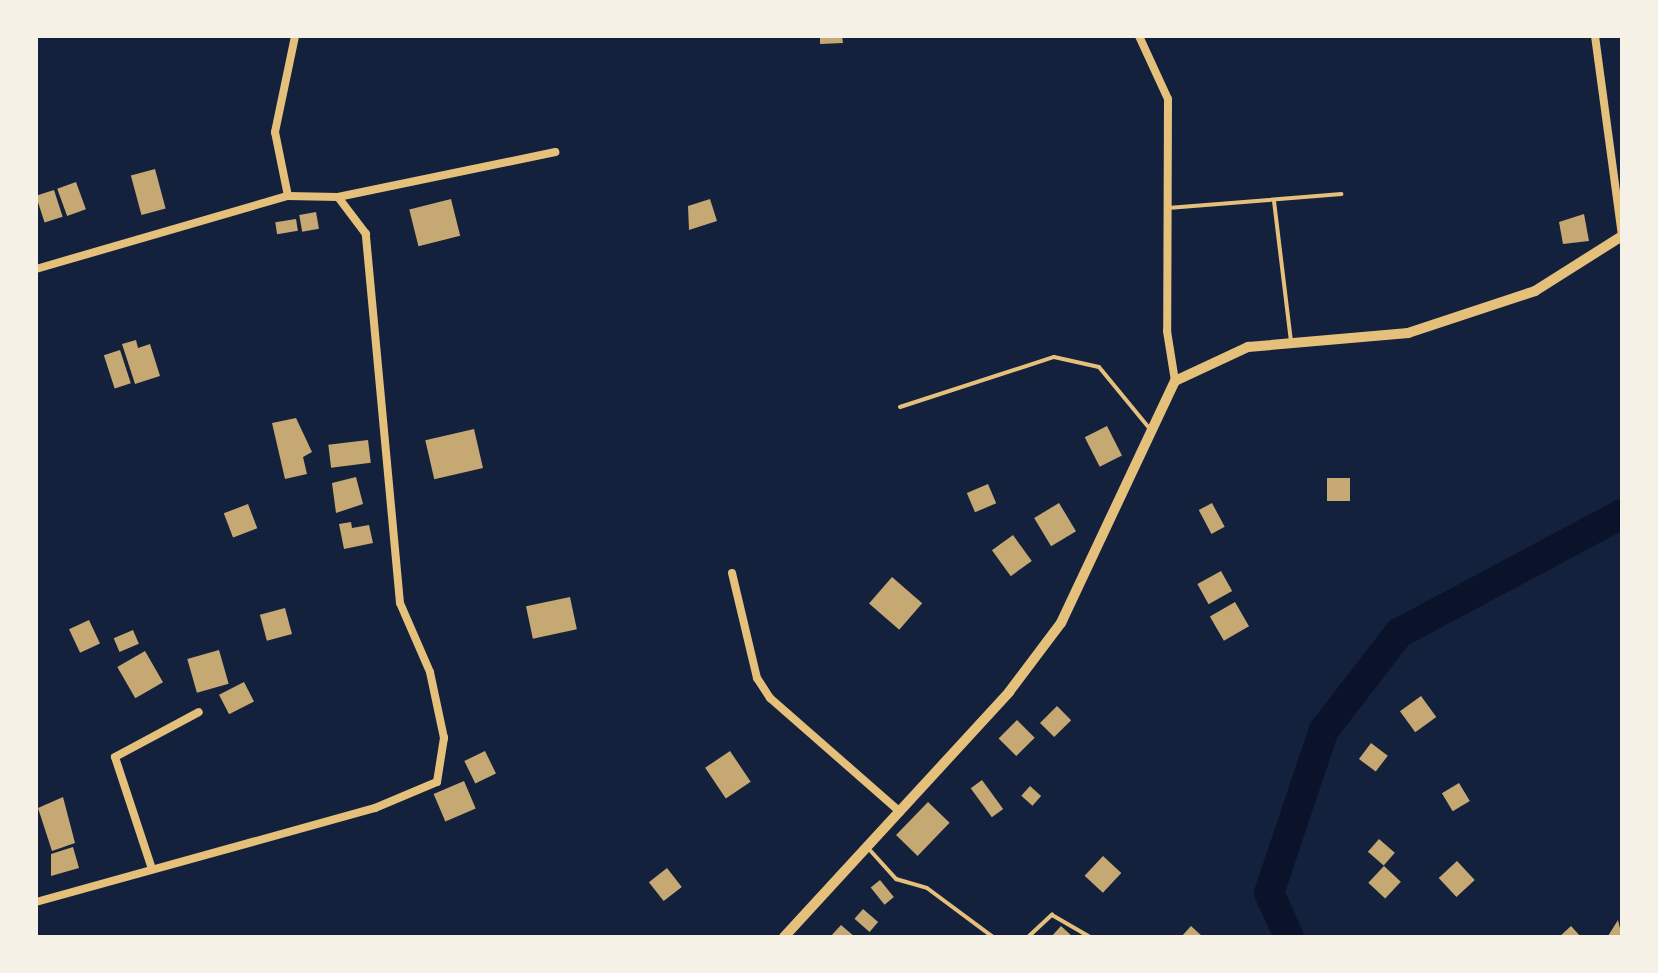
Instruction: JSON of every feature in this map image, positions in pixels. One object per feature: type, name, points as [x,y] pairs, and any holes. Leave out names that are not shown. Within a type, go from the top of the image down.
[{"type":"street","points":[[288,196],[275,132],[295,36]]},
{"type":"street","points":[[784,937],[900,812],[1061,623],[1175,381],[1167,331],[1168,99],[1139,36]]},
{"type":"street","points":[[1175,381],[1248,347],[1408,333],[1535,291],[1622,236],[1595,36]]},
{"type":"street","points":[[36,269],[288,196],[338,197],[555,152]]},
{"type":"street","points":[[36,902],[375,808],[437,782],[445,762],[430,672],[400,603],[366,234],[338,197]]},
{"type":"street","points":[[732,573],[757,678],[770,698],[900,812]]},
{"type":"street","points":[[152,869],[115,757],[199,712]]},
{"type":"lane","points":[[1168,208],[1341,194]]},
{"type":"lane","points":[[1274,201],[1291,343]]},
{"type":"lane","points":[[900,407],[1054,357],[1099,367],[1152,431]]},
{"type":"lane","points":[[868,848],[896,879],[927,888],[993,937]]},
{"type":"lane","points":[[1028,937],[1052,915],[1090,937]]},
{"type":"building","points":[[820,36],[842,36],[843,43],[820,44]]},
{"type":"building","points":[[155,169],[166,209],[141,215],[131,175]]},
{"type":"building","points":[[76,182],[86,209],[67,216],[57,189]]},
{"type":"building","points":[[54,190],[63,217],[45,223],[36,196]]},
{"type":"building","points":[[451,199],[460,236],[418,246],[409,209]]},
{"type":"building","points":[[710,199],[717,221],[689,230],[688,206]]},
{"type":"building","points":[[316,212],[319,229],[302,232],[299,215]]},
{"type":"building","points":[[1584,214],[1589,241],[1563,244],[1559,222]]},
{"type":"building","points":[[296,219],[298,231],[277,234],[275,222]]},
{"type":"building","points":[[136,340],[138,348],[150,344],[160,376],[135,384],[122,344]]},
{"type":"building","points":[[120,350],[131,383],[115,389],[104,355]]},
{"type":"building","points":[[296,418],[312,452],[303,457],[307,474],[285,479],[272,423]]},
{"type":"building","points":[[1107,426],[1122,455],[1100,467],[1085,437]]},
{"type":"building","points":[[474,429],[483,468],[434,479],[425,440]]},
{"type":"building","points":[[368,440],[371,463],[331,468],[328,445]]},
{"type":"building","points":[[356,477],[363,504],[336,513],[332,483]]},
{"type":"building","points":[[1327,478],[1350,478],[1350,501],[1327,501]]},
{"type":"building","points":[[988,484],[996,503],[975,512],[967,493]]},
{"type":"building","points":[[1059,503],[1076,531],[1051,546],[1034,518]]},
{"type":"building","points":[[1212,503],[1225,527],[1211,534],[1199,510]]},
{"type":"building","points":[[248,504],[257,528],[233,538],[224,513]]},
{"type":"building","points":[[351,522],[352,528],[369,525],[373,543],[344,549],[339,524]]},
{"type":"building","points":[[1013,535],[1032,561],[1011,576],[992,550]]},
{"type":"building","points":[[1221,571],[1232,591],[1209,604],[1197,584]]},
{"type":"building","points":[[892,577],[922,603],[899,630],[869,603]]},
{"type":"building","points":[[570,597],[577,629],[533,639],[526,606]]},
{"type":"building","points":[[1235,602],[1249,626],[1224,641],[1210,616]]},
{"type":"building","points":[[285,608],[292,634],[267,641],[260,615]]},
{"type":"building","points":[[89,620],[100,644],[80,653],[69,629]]},
{"type":"building","points":[[133,630],[139,644],[120,652],[114,638]]},
{"type":"building","points":[[219,650],[229,684],[197,693],[187,659]]},
{"type":"building","points":[[145,651],[163,682],[135,698],[117,667]]},
{"type":"building","points":[[244,682],[254,702],[229,714],[219,695]]},
{"type":"building","points":[[1421,696],[1436,717],[1415,732],[1400,711]]},
{"type":"building","points":[[1057,706],[1071,720],[1054,737],[1040,723]]},
{"type":"building","points":[[1017,720],[1035,738],[1016,756],[999,738]]},
{"type":"building","points":[[1371,743],[1388,756],[1376,772],[1359,759]]},
{"type":"building","points":[[485,751],[496,773],[475,784],[464,761]]},
{"type":"building","points":[[730,751],[751,782],[726,798],[705,768]]},
{"type":"building","points":[[982,780],[1003,809],[992,817],[971,788]]},
{"type":"building","points":[[464,781],[476,809],[445,822],[434,794]]},
{"type":"building","points":[[1459,783],[1470,801],[1453,811],[1442,793]]},
{"type":"building","points":[[1030,786],[1041,796],[1032,806],[1021,796]]},
{"type":"building","points":[[63,797],[75,843],[52,851],[38,808]]},
{"type":"building","points":[[928,802],[950,823],[918,856],[896,835]]},
{"type":"building","points":[[1379,839],[1395,853],[1384,866],[1368,852]]},
{"type":"building","points":[[73,847],[79,868],[51,876],[51,854]]},
{"type":"building","points":[[1103,856],[1121,873],[1103,893],[1085,876]]},
{"type":"building","points":[[1457,861],[1475,880],[1456,897],[1439,878]]},
{"type":"building","points":[[1384,866],[1401,882],[1385,899],[1368,883]]},
{"type":"building","points":[[667,868],[682,887],[664,901],[649,882]]},
{"type":"building","points":[[880,880],[894,897],[885,905],[871,888]]},
{"type":"building","points":[[863,909],[878,922],[870,932],[854,919]]},
{"type":"building","points":[[1618,920],[1622,937],[1609,937],[1608,936]]},
{"type":"building","points":[[841,925],[855,937],[830,937]]},
{"type":"building","points":[[1061,926],[1073,937],[1051,937]]},
{"type":"building","points":[[1191,926],[1203,937],[1181,937]]},
{"type":"building","points":[[1571,926],[1581,937],[1559,937]]},
{"type":"waterway","points":[[1289,937],[1269,893],[1324,730],[1399,633],[1622,514]]}]
